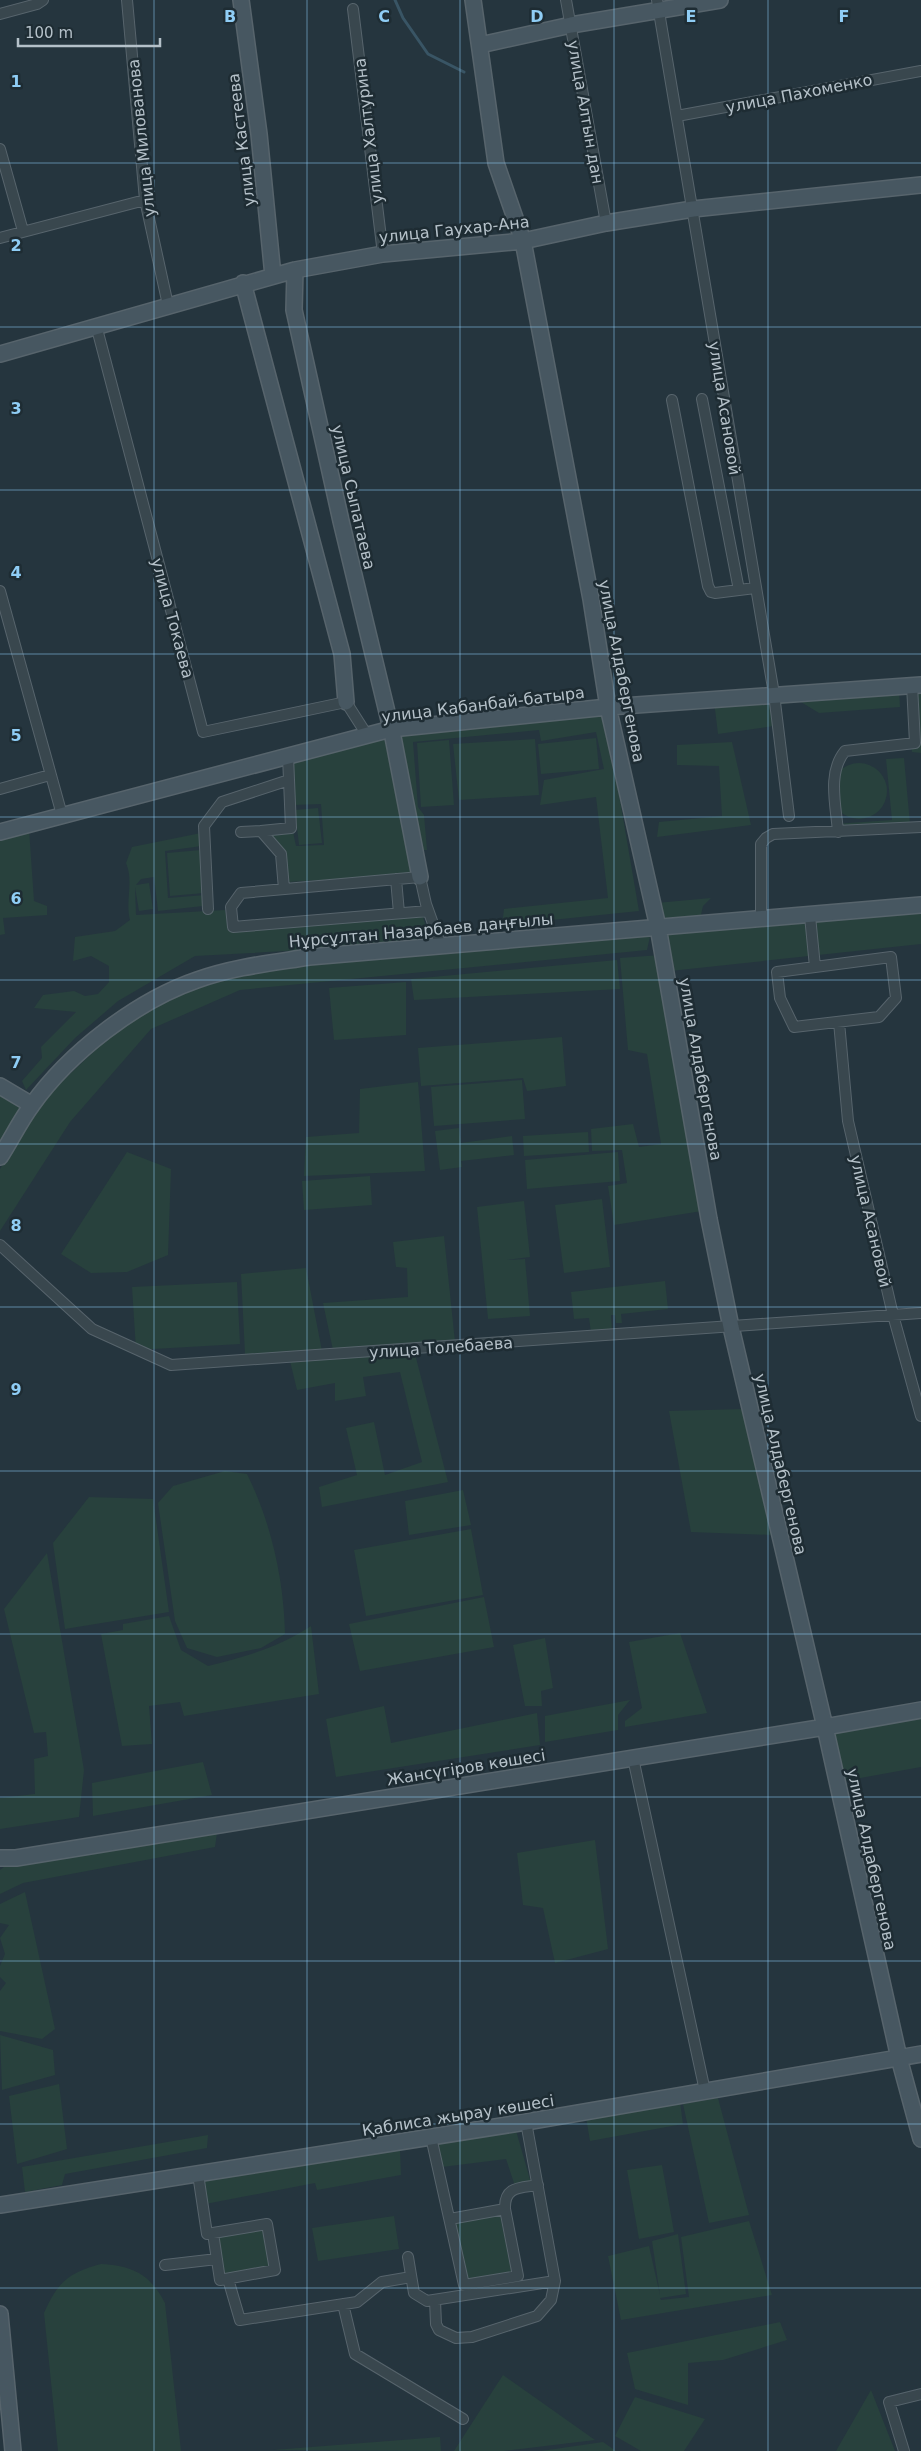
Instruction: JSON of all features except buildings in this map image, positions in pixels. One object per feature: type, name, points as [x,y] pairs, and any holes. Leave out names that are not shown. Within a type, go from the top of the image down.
[{"type":"street","points":[[0,14],[36,4],[43,0]]},
{"type":"street","name":"улица Милованова","points":[[127,0],[145,200],[168,305]]},
{"type":"street","name":"улица Кастеева","points":[[241,0],[259,134],[273,276]]},
{"type":"street","name":"улица Алдабергенова","points":[[473,0],[496,163],[523,241],[587,580],[608,707],[658,926],[709,1219],[731,1327],[825,1728],[899,2058],[921,2139]]},
{"type":"street","name":"улица Алтын дан","points":[[566,0],[606,223]]},
{"type":"street","points":[[480,45],[658,5],[720,0]]},
{"type":"street","name":"улица Асановой","points":[[658,5],[774,694],[789,816]]},
{"type":"street","name":"улица Халтурина","points":[[353,9],[383,254]]},
{"type":"street","name":"улица Пахоменко","points":[[677,116],[921,71]]},
{"type":"street","points":[[0,149],[23,231]]},
{"type":"street","name":"улица Гаухар-Ана","points":[[0,354],[243,283],[295,270],[383,254],[523,241],[606,223],[693,209],[921,185]]},
{"type":"street","points":[[0,238],[145,200]]},
{"type":"street","name":"улица Сыпатаева","points":[[295,270],[294,310],[391,730],[420,877]]},
{"type":"street","points":[[243,283],[342,654],[346,702],[367,736]]},
{"type":"street","name":"улица Токаева","points":[[96,325],[203,732],[346,702]]},
{"type":"street","points":[[702,399],[739,590]]},
{"type":"street","points":[[672,400],[708,586],[711,592],[715,593],[755,588]]},
{"type":"street","points":[[0,591],[62,815]]},
{"type":"street","points":[[838,832],[834,773],[838,760],[845,751],[918,743],[916,685]]},
{"type":"street","name":"улица Кабанбай-батыра","points":[[0,832],[391,730],[608,707],[916,685]]},
{"type":"street","points":[[241,832],[291,828],[288,756]]},
{"type":"street","points":[[0,789],[50,775]]},
{"type":"street","points":[[208,909],[204,826],[222,802],[290,780]]},
{"type":"street","points":[[760,919],[761,844],[773,834],[921,827]]},
{"type":"street","points":[[261,830],[281,854],[284,889]]},
{"type":"street","points":[[428,911],[233,927],[231,907],[241,893],[420,877],[428,911],[441,946]]},
{"type":"street","points":[[396,879],[399,913]]},
{"type":"street","name":"Нұрсұлтан Назарбаев даңғылы","points":[[0,1157],[32,1105],[65,1068],[99,1035],[159,998],[195,980],[264,963],[658,926],[810,916],[921,905]]},
{"type":"street","points":[[810,916],[816,967]]},
{"type":"street","points":[[890,957],[896,998],[879,1017],[794,1027],[780,998],[777,972],[816,967],[890,957]]},
{"type":"street","name":"улица Асановой","points":[[839,1022],[848,1122],[893,1315],[921,1416]]},
{"type":"street","points":[[0,1086],[32,1105]]},
{"type":"street","name":"улица Толебаева","points":[[0,1245],[92,1329],[171,1365],[921,1313]]},
{"type":"street","name":"Жансүгіров көшесі","points":[[16,1858],[825,1728],[921,1710]]},
{"type":"street","points":[[633,1758],[705,2092]]},
{"type":"street","points":[[0,1858],[16,1858]]},
{"type":"street","points":[[0,1864],[16,1858]]},
{"type":"street","name":"Қаблиса жырау көшесі","points":[[0,2205],[526,2122],[921,2054]]},
{"type":"street","points":[[435,2300],[436,2324],[439,2330],[456,2338],[472,2337],[537,2316],[551,2300],[555,2281],[526,2122]]},
{"type":"street","points":[[432,2137],[464,2285],[518,2276],[505,2201],[509,2193],[515,2189],[538,2185]]},
{"type":"street","points":[[198,2174],[207,2234],[213,2233],[267,2224],[275,2270],[220,2280],[213,2233]]},
{"type":"street","points":[[450,2219],[505,2209]]},
{"type":"street","points":[[408,2258],[414,2293],[426,2301],[555,2281]]},
{"type":"street","points":[[165,2265],[216,2259]]},
{"type":"street","points":[[228,2279],[240,2320],[357,2302],[382,2282],[411,2277]]},
{"type":"street","points":[[343,2304],[355,2354],[463,2419]]},
{"type":"street","points":[[0,2314],[13,2451]]},
{"type":"street","points":[[904,2451],[889,2402],[921,2394]]},
{"type":"green space","points":[[921,688],[921,753],[912,752],[906,689]]},
{"type":"green space","points":[[899,690],[900,707],[819,713],[801,702],[780,704],[780,697]]},
{"type":"green space","points":[[770,698],[774,726],[718,734],[714,701]]},
{"type":"green space","points":[[605,713],[639,911],[502,925],[504,909],[608,898],[596,797],[540,805],[544,780],[604,769],[596,732],[541,741],[539,730],[413,742],[418,807],[424,815],[427,850],[419,850],[398,733]]},
{"type":"green space","points":[[389,735],[416,875],[287,882],[283,853],[270,833],[293,832],[296,846],[324,845],[321,804],[294,805],[291,758]]},
{"type":"green space","points":[[596,738],[599,769],[541,774],[538,744]]},
{"type":"green space","points":[[535,739],[539,795],[459,800],[453,744]]},
{"type":"green space","points":[[449,740],[454,805],[421,807],[417,743]]},
{"type":"green space","points":[[732,742],[751,825],[657,837],[659,822],[722,816],[719,766],[677,765],[677,745]]},
{"type":"green space","points":[[904,758],[910,824],[895,833],[835,837],[834,824],[892,820],[886,759]]},
{"type":"green space","points":[[853,763],[865,763],[875,767],[883,775],[887,791],[883,807],[875,815],[865,819],[853,819],[843,815],[835,807],[831,797],[831,785],[835,775],[843,767]]},
{"type":"green space","points":[[318,808],[322,843],[299,845],[295,810]]},
{"type":"green space","points":[[29,829],[34,901],[47,906],[47,915],[3,918],[5,934],[0,935],[0,837]]},
{"type":"green space","points":[[201,833],[202,846],[165,851],[168,898],[205,895],[203,906],[158,911],[154,877],[141,879],[136,885],[149,883],[153,909],[139,911],[135,887],[136,915],[225,910],[230,929],[422,914],[431,943],[195,956],[118,1001],[75,1038],[26,1090],[22,1081],[42,1058],[41,1047],[76,1012],[34,1008],[43,995],[74,991],[85,996],[98,994],[109,982],[109,966],[91,956],[73,961],[75,937],[115,931],[130,920],[128,906],[129,877],[126,863],[132,847]]},
{"type":"green space","points":[[201,850],[204,893],[170,896],[167,853]]},
{"type":"green space","points":[[711,898],[703,906],[700,919],[660,923],[656,903]]},
{"type":"green space","points":[[921,910],[921,944],[670,971],[663,932]]},
{"type":"green space","points":[[651,932],[647,950],[240,990],[151,1029],[70,1122],[0,1231],[0,1169],[39,1103],[118,1029],[194,986],[295,959]]},
{"type":"green space","points":[[660,955],[702,1211],[614,1225],[608,1186],[627,1183],[622,1150],[592,1151],[591,1129],[633,1124],[639,1147],[661,1144],[647,1054],[628,1050],[620,958]]},
{"type":"green space","points":[[617,960],[620,989],[414,1000],[411,979]]},
{"type":"green space","points":[[406,982],[406,1035],[334,1040],[329,988]]},
{"type":"green space","points":[[562,1037],[566,1086],[527,1091],[523,1078],[421,1086],[418,1048]]},
{"type":"green space","points":[[522,1080],[525,1119],[434,1126],[431,1087]]},
{"type":"green space","points":[[418,1082],[425,1171],[304,1176],[306,1137],[359,1133],[360,1089]]},
{"type":"green space","points":[[0,1089],[29,1106],[0,1153]]},
{"type":"green space","points":[[459,1128],[461,1143],[512,1136],[514,1155],[461,1161],[462,1167],[440,1170],[435,1131]]},
{"type":"green space","points":[[588,1132],[589,1152],[524,1156],[523,1136]]},
{"type":"green space","points":[[127,1152],[171,1169],[168,1255],[127,1272],[91,1273],[61,1254]]},
{"type":"green space","points":[[618,1152],[620,1181],[527,1189],[525,1160]]},
{"type":"green space","points":[[370,1176],[372,1205],[304,1210],[302,1181]]},
{"type":"green space","points":[[602,1199],[610,1267],[564,1273],[555,1205]]},
{"type":"green space","points":[[524,1201],[530,1257],[506,1260],[525,1259],[530,1316],[488,1319],[477,1207]]},
{"type":"green space","points":[[444,1236],[455,1342],[333,1350],[323,1303],[408,1297],[407,1268],[396,1267],[393,1242]]},
{"type":"green space","points":[[306,1268],[322,1351],[245,1354],[241,1274]]},
{"type":"green space","points":[[665,1281],[668,1309],[621,1314],[622,1323],[616,1323],[615,1315],[611,1315],[612,1330],[591,1332],[589,1318],[574,1319],[571,1292]]},
{"type":"green space","points":[[237,1282],[240,1344],[136,1350],[132,1287]]},
{"type":"green space","points":[[415,1354],[448,1482],[322,1507],[319,1487],[357,1475],[346,1428],[374,1422],[385,1475],[422,1462],[400,1372],[363,1377],[366,1396],[335,1401],[335,1383],[297,1390],[290,1361]]},
{"type":"green space","points":[[744,1409],[773,1535],[691,1532],[669,1411]]},
{"type":"green space","points":[[225,1471],[247,1474],[263,1512],[279,1572],[285,1634],[261,1648],[217,1657],[187,1648],[175,1621],[158,1503],[173,1486]]},
{"type":"green space","points":[[463,1490],[471,1525],[409,1535],[405,1501]]},
{"type":"green space","points":[[89,1497],[153,1499],[169,1612],[65,1629],[53,1543]]},
{"type":"green space","points":[[471,1529],[483,1595],[366,1616],[354,1550]]},
{"type":"green space","points":[[47,1553],[84,1770],[79,1817],[0,1829],[0,1798],[35,1794],[34,1759],[48,1756],[46,1732],[34,1733],[4,1609]]},
{"type":"green space","points":[[484,1597],[494,1647],[360,1671],[349,1624]]},
{"type":"green space","points":[[169,1616],[181,1650],[208,1666],[274,1646],[311,1626],[319,1694],[184,1716],[180,1702],[149,1706],[152,1744],[122,1746],[101,1634],[123,1630],[123,1624]]},
{"type":"green space","points":[[680,1633],[707,1713],[625,1727],[625,1721],[642,1708],[629,1642]]},
{"type":"green space","points":[[545,1638],[553,1688],[541,1691],[542,1706],[525,1706],[513,1645]]},
{"type":"green space","points":[[630,1700],[618,1715],[618,1730],[545,1742],[545,1716]]},
{"type":"green space","points":[[384,1706],[391,1743],[537,1713],[540,1745],[336,1777],[326,1719]]},
{"type":"green space","points":[[921,1716],[921,1767],[844,1781],[833,1731]]},
{"type":"green space","points":[[203,1762],[212,1795],[93,1816],[92,1783]]},
{"type":"green space","points":[[217,1833],[215,1847],[23,1883],[0,1894],[0,1870],[4,1867]]},
{"type":"green space","points":[[595,1840],[608,1949],[555,1963],[543,1908],[523,1905],[517,1853]]},
{"type":"green space","points":[[25,1892],[55,2029],[42,2039],[0,2031],[0,1991],[6,1983],[0,1977],[0,1966],[5,1954],[0,1938],[9,1925],[0,1923],[0,1904]]},
{"type":"green space","points":[[0,2035],[53,2050],[55,2075],[2,2090]]},
{"type":"green space","points":[[59,2084],[67,2149],[17,2164],[9,2096]]},
{"type":"green space","points":[[718,2098],[749,2215],[709,2223],[683,2104]]},
{"type":"green space","points":[[680,2102],[683,2124],[590,2141],[586,2117]]},
{"type":"green space","points":[[515,2127],[531,2183],[515,2186],[506,2159],[442,2167],[436,2141]]},
{"type":"green space","points":[[208,2135],[207,2148],[65,2174],[62,2185],[25,2192],[22,2167]]},
{"type":"green space","points":[[400,2149],[401,2175],[317,2190],[315,2183],[200,2205],[194,2180]]},
{"type":"green space","points":[[662,2165],[674,2232],[639,2239],[627,2170]]},
{"type":"green space","points":[[500,2215],[512,2272],[467,2280],[454,2222]]},
{"type":"green space","points":[[394,2216],[399,2249],[318,2261],[312,2228]]},
{"type":"green space","points":[[749,2221],[772,2295],[621,2320],[608,2256],[649,2246],[660,2295],[652,2241],[678,2234],[686,2294],[660,2298],[661,2300],[689,2297],[681,2237]]},
{"type":"green space","points":[[264,2228],[271,2268],[222,2275],[216,2236]]},
{"type":"green space","points":[[101,2264],[122,2267],[139,2273],[147,2278],[165,2303],[181,2451],[58,2451],[44,2313],[59,2286],[65,2280],[80,2271]]},
{"type":"green space","points":[[780,2322],[787,2340],[723,2360],[688,2363],[688,2405],[635,2389],[627,2353]]},
{"type":"green space","points":[[503,2375],[595,2440],[504,2451],[454,2451]]},
{"type":"green space","points":[[871,2390],[895,2451],[836,2451]]},
{"type":"green space","points":[[635,2397],[705,2419],[684,2451],[641,2451],[615,2436]]},
{"type":"green space","points":[[440,2437],[441,2451],[273,2450]]},
{"type":"green space","points":[[603,2442],[616,2451],[541,2451]]},
{"type":"waterway","points":[[395,0],[403,18],[428,54],[464,72]]}]
